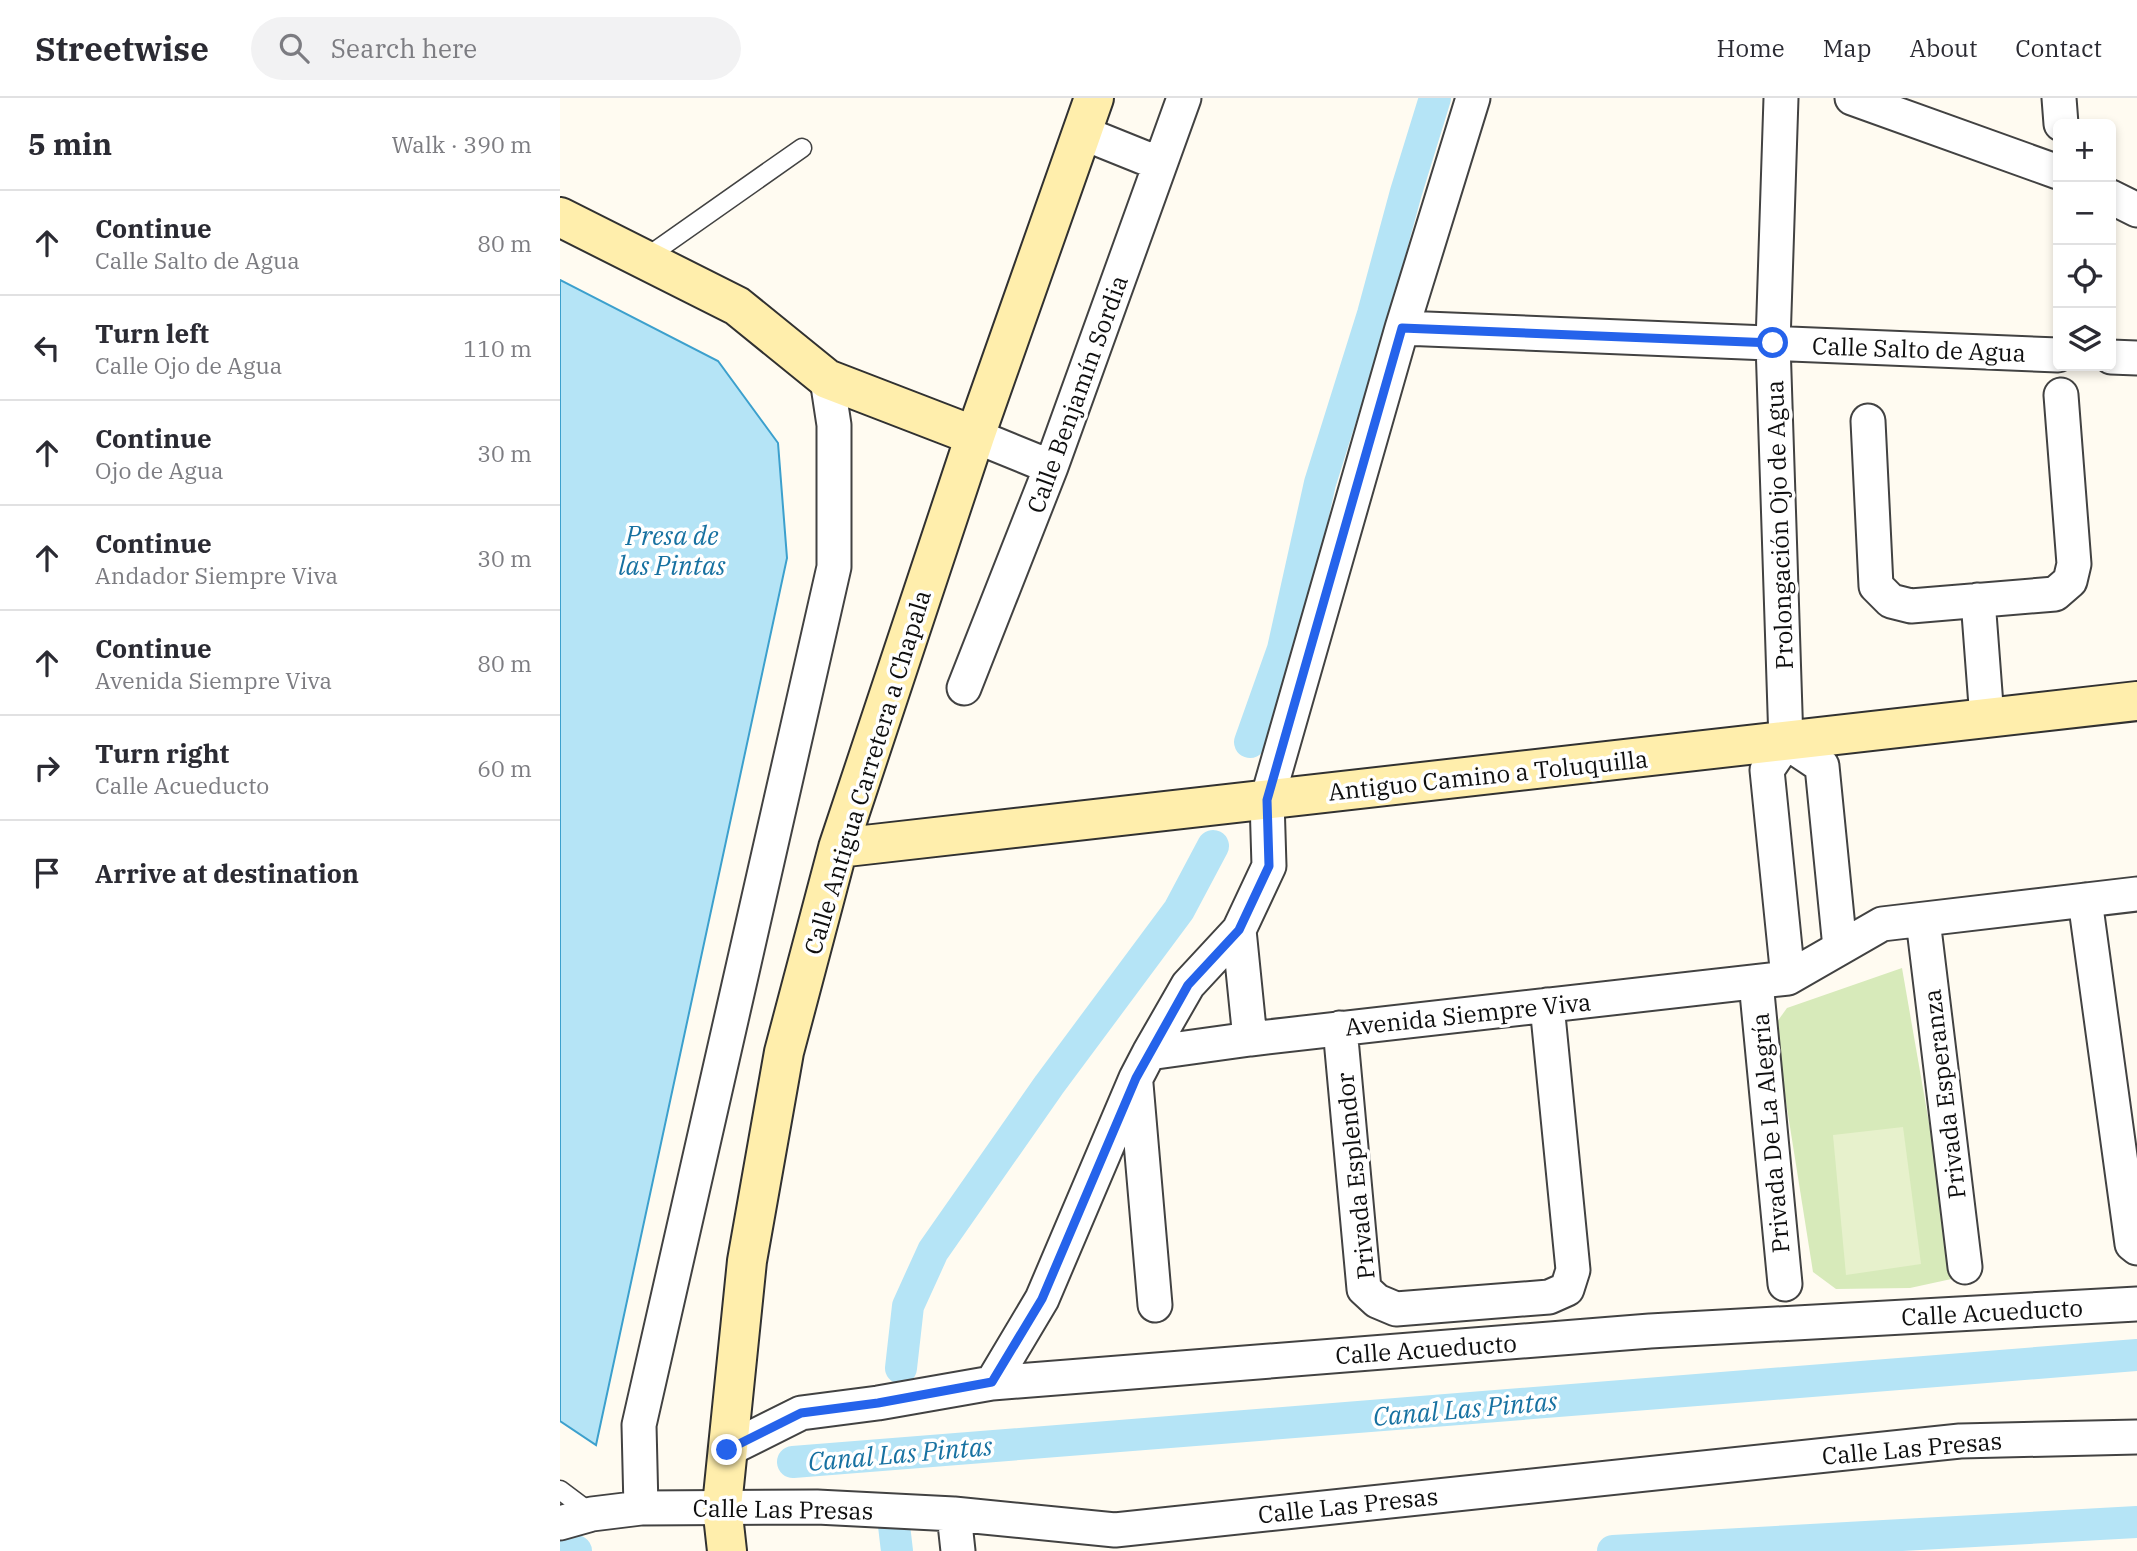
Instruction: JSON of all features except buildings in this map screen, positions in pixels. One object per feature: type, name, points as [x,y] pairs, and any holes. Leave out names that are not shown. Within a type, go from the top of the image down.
[{"type":"main road","name":"Calle Antigua Carretera a Chapala","points":[[727,1550],[722,1506],[747,1261],[783,1052],[838,848],[975,436],[1088,116]]},
{"type":"main road","points":[[560,217],[737,306],[827,379],[975,436]]},
{"type":"main road","name":"Antiguo Camino a Toluquilla","points":[[838,848],[2137,701]]},
{"type":"street","name":"Calle Benjamín Sordia","points":[[964,688],[1051,467],[1184,98]]},
{"type":"street","points":[[992,1382],[1042,1299],[1142,1065],[1188,985],[1239,930],[1269,866],[1267,800],[1402,328],[1473,98]]},
{"type":"street","name":"Prolongación Ojo de Agua","points":[[1781,98],[1773,343],[1786,741]]},
{"type":"street","points":[[1852,98],[2053,170]]},
{"type":"street","points":[[2059,98],[2061,119]]},
{"type":"street","points":[[1088,116],[1160,164]]},
{"type":"street","points":[[2116,200],[2137,210]]},
{"type":"street","name":"Calle Salto de Agua","points":[[1402,328],[2053,355]]},
{"type":"street","points":[[2116,357],[2137,358]]},
{"type":"street","points":[[641,1508],[639,1425],[834,567],[834,425],[827,379]]},
{"type":"street","points":[[1868,421],[1876,586],[1891,601],[1911,606],[2055,594],[2070,581],[2074,564],[2061,395]]},
{"type":"street","points":[[975,436],[1051,467]]},
{"type":"street","points":[[1978,600],[1987,719]]},
{"type":"street","points":[[1788,978],[1767,771],[1786,741],[1822,766],[1840,948]]},
{"type":"street","name":"Avenida Siempre Viva","points":[[1142,1065],[1250,1039],[1788,978],[1882,924],[2137,894]]},
{"type":"street","points":[[2085,900],[2132,1244],[2137,1248]]},
{"type":"street","name":"Privada Esperanza","points":[[1923,920],[1965,1268]]},
{"type":"street","points":[[1239,930],[1250,1039]]},
{"type":"street","name":"Privada De La Alegría","points":[[1756,982],[1785,1284]]},
{"type":"street","name":"Privada Esplendor","points":[[1340,1028],[1364,1289],[1377,1301],[1396,1309],[1549,1297],[1567,1289],[1573,1270],[1547,1005]]},
{"type":"street","points":[[1142,1065],[1155,1305]]},
{"type":"street","name":"Calle Acueducto","points":[[727,1450],[801,1413],[878,1403],[992,1382],[1650,1331],[2137,1304]]},
{"type":"street","name":"Calle Las Presas","points":[[571,1520],[641,1508],[817,1507],[954,1514],[1115,1530],[1960,1441],[2137,1437]]},
{"type":"street","points":[[954,1514],[958,1551]]},
{"type":"lane","points":[[644,259],[802,148]]},
{"type":"lane","points":[[560,1490],[571,1520]]},
{"type":"green space","points":[[1902,968],[1956,1278],[1910,1288],[1836,1289],[1813,1272],[1774,1026],[1787,1008]]},
{"type":"green space","points":[[1903,1127],[1921,1264],[1846,1275],[1833,1135]]},
{"type":"water","name":"Presa de las Pintas","points":[[560,280],[718,361],[778,443],[787,558],[596,1445],[560,1421]]},
{"type":"waterway","points":[[1250,742],[1283,649],[1320,483],[1373,314],[1435,98]]},
{"type":"waterway","points":[[901,1368],[908,1306],[933,1251],[1049,1085],[1179,910],[1213,846]]},
{"type":"waterway","name":"Canal Las Pintas","points":[[793,1462],[2137,1355]]},
{"type":"waterway","points":[[893,1517],[897,1551]]},
{"type":"waterway","points":[[1613,1551],[2137,1522]]},
{"type":"waterway","points":[[560,1547],[576,1551]]},
{"type":"route","points":[[727,1450],[801,1413],[878,1403],[992,1382],[1042,1299],[1136,1078],[1188,985],[1239,930],[1269,866],[1267,800],[1402,328],[1773,343]]}]
